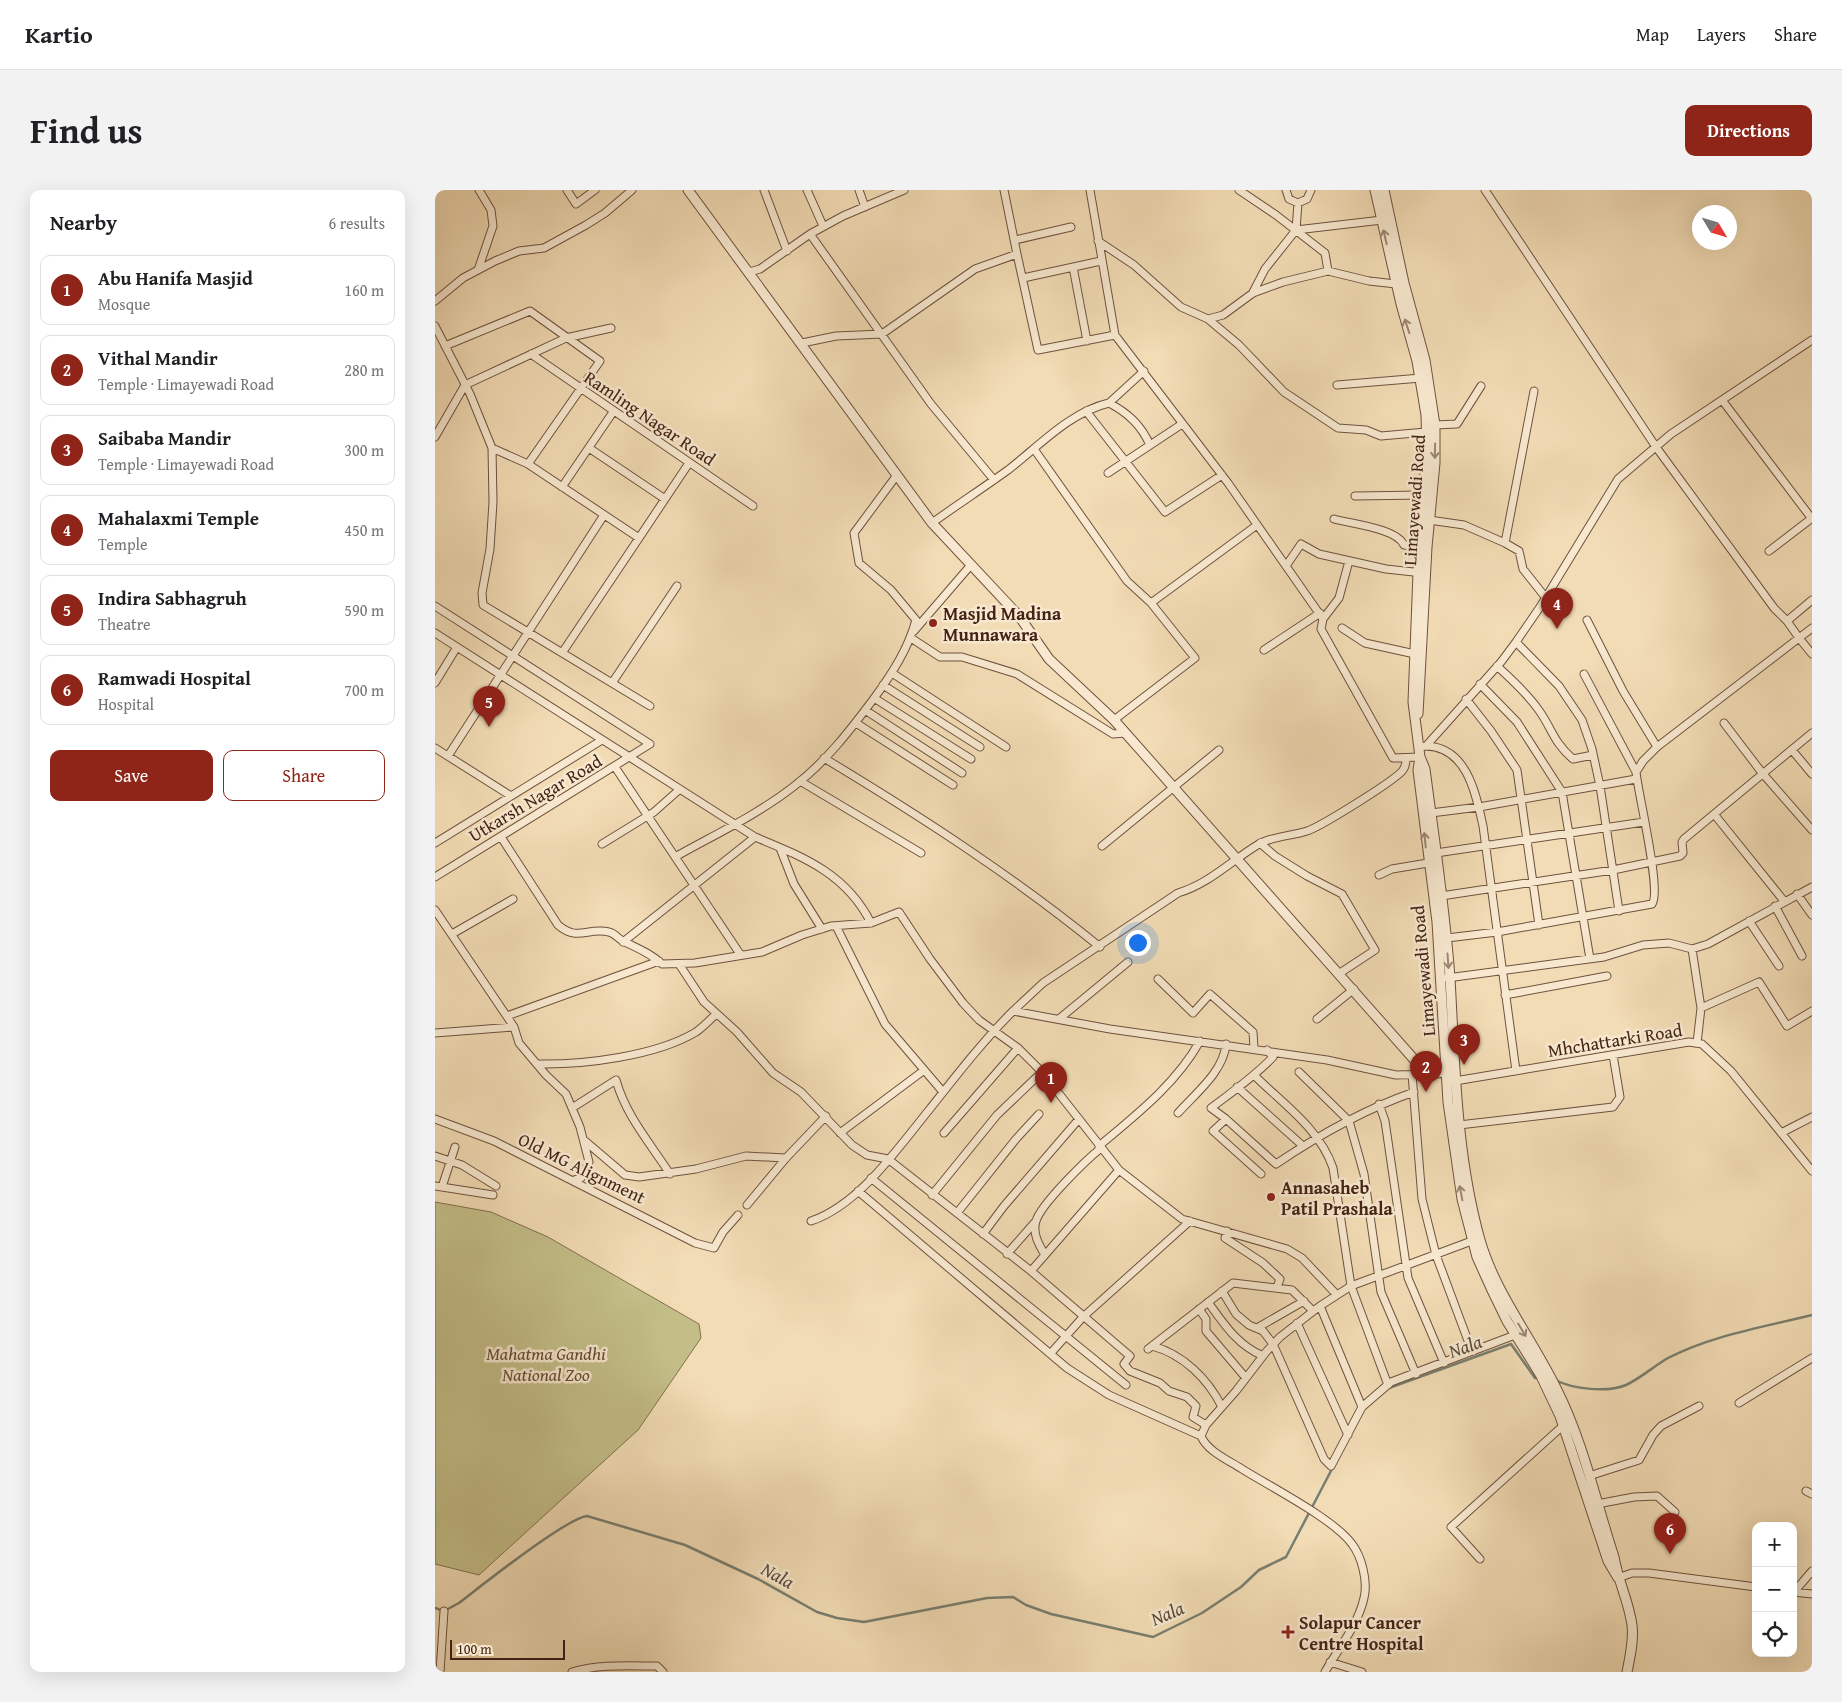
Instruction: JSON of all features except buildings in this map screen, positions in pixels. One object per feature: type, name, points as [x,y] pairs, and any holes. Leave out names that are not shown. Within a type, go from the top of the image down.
[{"type":"street","points":[[478,270],[493,226],[491,210],[479,190]]},
{"type":"street","points":[[567,190],[576,204],[595,190]]},
{"type":"street","points":[[435,301],[463,278],[478,270],[519,252],[544,248],[605,213],[632,190]]},
{"type":"street","points":[[688,190],[932,522],[970,566],[1019,616],[1049,658],[1114,720],[1237,860],[1340,973],[1427,1074]]},
{"type":"street","points":[[764,190],[787,251]]},
{"type":"street","points":[[807,190],[823,226]]},
{"type":"street","points":[[859,190],[865,207]]},
{"type":"street","points":[[1004,190],[1038,350],[1115,335]]},
{"type":"street","points":[[1089,190],[1115,335],[1222,476],[1321,616],[1321,629],[1393,758],[1406,759],[1422,750],[1436,746],[1446,751],[1464,769],[1476,793],[1516,1072]]},
{"type":"street","points":[[1239,190],[1325,253],[1328,271]]},
{"type":"street","points":[[1286,190],[1289,199],[1298,203],[1307,199],[1311,190]]},
{"type":"street","points":[[1375,190],[1381,220],[1400,284]]},
{"type":"street","points":[[1384,190],[1400,284]]},
{"type":"street","points":[[1485,190],[1656,447],[1774,608],[1787,621],[1812,654]]},
{"type":"street","points":[[749,272],[760,269],[823,226],[900,191]]},
{"type":"street","points":[[1252,294],[1265,269],[1296,230],[1298,203]]},
{"type":"street","points":[[1296,230],[1381,220]]},
{"type":"street","points":[[1015,240],[1071,227]]},
{"type":"street","points":[[811,234],[931,404],[945,418],[994,480]]},
{"type":"street","points":[[1098,241],[1134,264],[1181,307],[1208,319],[1239,346],[1284,392],[1337,428],[1365,430],[1381,436],[1426,432]]},
{"type":"street","points":[[802,343],[858,334],[883,334],[975,269],[1017,254]]},
{"type":"street","points":[[1023,278],[1101,261]]},
{"type":"street","points":[[1073,267],[1087,340]]},
{"type":"street","points":[[1208,319],[1223,315],[1252,294],[1283,282],[1328,271],[1369,281],[1400,284]]},
{"type":"street","name":"Limayewadi Road","points":[[1400,284],[1421,378],[1426,432],[1424,495],[1419,548],[1422,573],[1417,721]]},
{"type":"street","name":"Limayewadi Road","points":[[1400,284],[1425,360],[1435,425],[1435,463],[1422,573],[1413,702],[1425,769],[1447,938],[1446,978],[1452,1075],[1476,1239]]},
{"type":"street","points":[[445,346],[530,311],[600,362],[528,464]]},
{"type":"street","points":[[435,326],[465,385],[492,448],[493,512],[491,549],[482,593],[483,605],[650,706]]},
{"type":"street","points":[[435,437],[465,385],[566,338],[611,328]]},
{"type":"street","points":[[1422,750],[1516,642],[1546,598],[1618,479],[1671,434],[1811,344]]},
{"type":"street","name":"Ramling Nagar Road","points":[[531,354],[613,412],[753,506]]},
{"type":"street","points":[[932,522],[994,480],[1086,411],[1109,403],[1144,371]]},
{"type":"street","points":[[1337,385],[1421,378]]},
{"type":"street","points":[[1435,425],[1457,424],[1481,386]]},
{"type":"street","points":[[1505,543],[1534,390]]},
{"type":"street","points":[[1722,400],[1812,518],[1769,551]]},
{"type":"street","points":[[1109,403],[1136,421],[1150,445]]},
{"type":"street","points":[[1086,411],[1165,512],[1222,476]]},
{"type":"street","points":[[562,487],[613,412]]},
{"type":"street","points":[[1108,473],[1182,424]]},
{"type":"street","points":[[492,448],[528,464],[639,538]]},
{"type":"street","points":[[589,448],[665,498]]},
{"type":"street","points":[[1033,449],[1127,581],[1151,603],[1195,658],[1114,720]]},
{"type":"street","points":[[562,653],[689,463]]},
{"type":"street","points":[[897,475],[854,532],[859,563],[908,608],[916,620],[912,636]]},
{"type":"street","points":[[1355,496],[1424,495]]},
{"type":"street","points":[[448,756],[604,515]]},
{"type":"street","points":[[1334,520],[1375,528],[1402,540],[1404,545],[1419,548]]},
{"type":"street","points":[[1429,520],[1464,525],[1505,543],[1519,552],[1523,569],[1546,598]]},
{"type":"street","points":[[1151,603],[1257,525]]},
{"type":"street","points":[[1285,566],[1301,544],[1319,554],[1386,569],[1422,573]]},
{"type":"street","points":[[1264,650],[1321,616],[1339,598],[1349,561]]},
{"type":"street","points":[[675,858],[776,800],[800,781],[824,758],[845,737],[892,673],[912,636],[970,566]]},
{"type":"street","points":[[612,683],[677,586]]},
{"type":"street","points":[[1787,621],[1812,600]]},
{"type":"street","points":[[435,606],[513,656]]},
{"type":"street","points":[[1587,620],[1623,691],[1657,747]]},
{"type":"street","points":[[1342,628],[1365,642],[1415,654]]},
{"type":"street","points":[[1431,812],[1600,786],[1636,775],[1643,761],[1657,747],[1731,688],[1812,628]]},
{"type":"street","points":[[435,633],[755,837],[801,856],[834,876],[861,904],[871,923]]},
{"type":"street","points":[[912,636],[940,657],[963,657],[1017,674],[1113,734],[1125,733]]},
{"type":"street","points":[[1516,642],[1559,686],[1582,720],[1600,786],[1619,911]]},
{"type":"street","points":[[435,683],[457,648]]},
{"type":"street","name":"Utkarsh Nagar Road","points":[[435,877],[631,758],[650,744],[513,656]]},
{"type":"street","points":[[1497,666],[1535,705],[1559,747],[1573,760],[1593,755]]},
{"type":"street","points":[[892,673],[1006,747]]},
{"type":"street","points":[[1447,938],[1583,918],[1649,906],[1655,901],[1651,862],[1636,775],[1584,674]]},
{"type":"street","points":[[1480,684],[1517,722],[1562,792],[1590,959]]},
{"type":"street","points":[[883,685],[980,747]]},
{"type":"street","points":[[874,698],[971,759]]},
{"type":"street","points":[[1466,699],[1491,730],[1517,770],[1529,840],[1539,925]]},
{"type":"street","points":[[865,710],[962,773]]},
{"type":"street","points":[[856,722],[890,746],[953,785]]},
{"type":"street","points":[[1724,724],[1763,774],[1812,830]]},
{"type":"street","points":[[1441,896],[1491,890],[1613,870],[1682,855],[1683,840],[1812,733]]},
{"type":"street","points":[[435,843],[602,740]]},
{"type":"street","points":[[435,748],[511,796]]},
{"type":"street","points":[[1102,846],[1219,750]]},
{"type":"street","name":"Limayewadi Road","points":[[1422,750],[1418,770],[1428,863],[1446,978]]},
{"type":"street","points":[[1791,750],[1812,774]]},
{"type":"street","points":[[824,758],[955,840],[1040,898],[1100,946]]},
{"type":"street","points":[[811,1221],[827,1216],[858,1192],[888,1159],[993,1031],[1043,984],[1178,893],[1191,889],[1260,843],[1309,831],[1399,774],[1405,766],[1406,759]]},
{"type":"street","points":[[615,767],[740,954]]},
{"type":"street","points":[[800,781],[921,853]]},
{"type":"street","points":[[602,844],[647,816],[680,789]]},
{"type":"street","points":[[1714,814],[1784,902]]},
{"type":"street","points":[[1436,853],[1644,822]]},
{"type":"street","points":[[501,837],[558,925],[567,933],[578,935],[594,931],[611,932],[623,942],[649,953],[662,964],[695,963],[740,954],[762,952],[822,929],[871,923],[899,912],[930,959],[963,1003],[993,1031],[1018,1048],[1042,1072],[1119,1170],[1182,1219],[1227,1230],[1287,1249],[1302,1258],[1337,1295]]},
{"type":"street","points":[[623,942],[755,837]]},
{"type":"street","points":[[1260,843],[1275,856],[1307,876],[1343,894],[1375,950],[1340,973]]},
{"type":"street","points":[[780,848],[794,884],[822,929]]},
{"type":"street","points":[[1379,875],[1392,868],[1428,863]]},
{"type":"street","points":[[1446,978],[1590,959],[1643,945],[1669,943],[1692,949],[1708,944],[1812,887]]},
{"type":"street","points":[[1797,894],[1812,915]]},
{"type":"street","points":[[452,934],[513,899]]},
{"type":"street","points":[[1775,906],[1802,956]]},
{"type":"street","points":[[435,910],[514,1027],[519,1043],[566,1094],[584,1140],[589,1162],[581,1178],[574,1180]]},
{"type":"street","points":[[1749,921],[1779,966]]},
{"type":"street","points":[[835,926],[885,1024],[923,1071],[943,1092]]},
{"type":"street","points":[[1692,949],[1697,995],[1701,1008],[1697,1043]]},
{"type":"street","points":[[507,1016],[659,961]]},
{"type":"street","points":[[1059,1019],[1129,962]]},
{"type":"street","points":[[679,964],[704,1002],[737,1032],[773,1073],[801,1092],[826,1116],[840,1133],[867,1155],[888,1159],[931,1195],[1031,1271],[1130,1356],[1124,1364],[1129,1371],[1160,1383],[1169,1391],[1187,1397],[1196,1406],[1193,1417],[1206,1425]]},
{"type":"street","points":[[1505,995],[1607,976]]},
{"type":"street","points":[[1157,979],[1193,1013],[1210,994],[1253,1032],[1254,1048]]},
{"type":"street","points":[[1701,1008],[1759,982],[1787,1026],[1812,1012]]},
{"type":"street","points":[[1317,1019],[1354,989]]},
{"type":"street","points":[[1013,1011],[1110,1029],[1200,1040],[1327,1060],[1396,1075],[1452,1075]]},
{"type":"street","points":[[537,1064],[562,1064],[617,1058],[662,1046],[697,1031],[716,1014]]},
{"type":"street","points":[[435,1033],[514,1027]]},
{"type":"street","points":[[1007,1254],[1081,1164],[1147,1105],[1189,1061],[1200,1040]]},
{"type":"street","name":"Mhchattarki Road","points":[[1452,1075],[1516,1072],[1689,1042],[1702,1044],[1731,1071],[1812,1172]]},
{"type":"street","points":[[1178,1113],[1208,1080],[1225,1053],[1226,1044]]},
{"type":"street","points":[[944,1133],[1018,1048]]},
{"type":"street","points":[[1267,1050],[1273,1058],[1255,1076],[1237,1087],[1211,1108],[1276,1164],[1303,1146],[1379,1104],[1414,1092]]},
{"type":"street","points":[[1459,1126],[1613,1107],[1620,1097],[1613,1055]]},
{"type":"street","points":[[840,1133],[923,1071]]},
{"type":"street","points":[[931,1195],[997,1115],[1042,1072]]},
{"type":"street","points":[[1299,1072],[1349,1121],[1364,1174],[1381,1292],[1416,1374]]},
{"type":"street","points":[[1412,1074],[1421,1199],[1436,1254],[1470,1346],[1475,1351]]},
{"type":"street","name":"Limayewadi Road","points":[[1452,1075],[1448,1102],[1457,1176],[1476,1239]]},
{"type":"street","points":[[1255,1076],[1319,1137],[1327,1150],[1333,1168],[1351,1286],[1388,1385]]},
{"type":"street","points":[[572,1108],[616,1080],[634,1122],[670,1174]]},
{"type":"street","points":[[1237,1087],[1303,1146]]},
{"type":"street","points":[[1379,1104],[1385,1121],[1408,1278],[1444,1363]]},
{"type":"street","points":[[957,1213],[1016,1139],[1039,1114]]},
{"type":"street","points":[[747,1205],[786,1158],[826,1116]]},
{"type":"street","points":[[1781,1133],[1812,1117]]},
{"type":"street","name":"Old MG Alignment","points":[[435,1119],[482,1135],[641,1213],[682,1237],[714,1248],[723,1232],[738,1215]]},
{"type":"street","points":[[1226,1119],[1213,1131],[1261,1174]]},
{"type":"street","points":[[983,1234],[1004,1206],[1079,1120]]},
{"type":"street","points":[[584,1140],[625,1175],[670,1174],[746,1156],[786,1158]]},
{"type":"street","points":[[455,1147],[439,1186],[493,1195]]},
{"type":"street","points":[[435,1156],[462,1165],[496,1186]]},
{"type":"street","points":[[1031,1271],[1119,1170]]},
{"type":"street","points":[[871,1178],[1126,1385]]},
{"type":"street","points":[[858,1192],[1049,1354],[1073,1372],[1109,1394],[1201,1436],[1204,1444],[1314,1513],[1352,1544],[1358,1556],[1366,1585],[1361,1609],[1325,1672]]},
{"type":"street","points":[[1036,1221],[1036,1238],[1045,1255]]},
{"type":"street","points":[[1049,1354],[1083,1317],[1190,1221]]},
{"type":"street","points":[[1227,1230],[1225,1238],[1263,1264],[1280,1280],[1277,1287]]},
{"type":"street","points":[[1201,1436],[1206,1425],[1247,1378],[1273,1344],[1320,1306],[1351,1286],[1476,1239]]},
{"type":"street","points":[[1476,1239],[1491,1288],[1515,1335],[1543,1372]]},
{"type":"street","points":[[1476,1239],[1501,1294],[1553,1390],[1589,1476],[1614,1558],[1632,1627],[1627,1672]]},
{"type":"street","points":[[1222,1407],[1213,1390],[1178,1357],[1166,1350],[1150,1347],[1233,1282],[1292,1290],[1313,1312]]},
{"type":"street","points":[[1222,1291],[1236,1314],[1249,1325],[1263,1331],[1273,1344],[1325,1459],[1331,1466],[1362,1407],[1388,1385],[1515,1335]]},
{"type":"street","points":[[1257,1328],[1304,1301]]},
{"type":"street","points":[[1208,1302],[1237,1340],[1247,1349],[1263,1356]]},
{"type":"street","points":[[1320,1306],[1362,1407]]},
{"type":"street","points":[[1199,1309],[1206,1319],[1206,1331],[1247,1378]]},
{"type":"street","points":[[1297,1323],[1348,1435]]},
{"type":"street","points":[[1739,1403],[1812,1358]]},
{"type":"street","points":[[1589,1476],[1639,1460],[1653,1435],[1661,1426],[1699,1406]]},
{"type":"street","points":[[1480,1559],[1451,1527],[1567,1422]]},
{"type":"street","points":[[1567,1422],[1607,1561],[1618,1578]]},
{"type":"street","points":[[1597,1504],[1634,1497],[1657,1496],[1675,1512]]},
{"type":"street","points":[[1797,1588],[1812,1571]]},
{"type":"street","points":[[1618,1578],[1639,1572],[1752,1586]]},
{"type":"street","points":[[1797,1592],[1812,1594]]},
{"type":"street","points":[[440,1672],[444,1611]]},
{"type":"street","points":[[1330,1662],[1362,1672]]},
{"type":"street","points":[[572,1672],[593,1666],[640,1669],[657,1666],[663,1672]]},
{"type":"green space","name":"Mahatma Gandhi National Zoo","points":[[435,1202],[491,1212],[548,1237],[699,1324],[701,1338],[638,1430],[479,1575],[435,1564]]},
{"type":"waterway","name":"Nala","points":[[1555,1380],[1571,1386],[1590,1389],[1609,1389],[1626,1385],[1668,1358],[1703,1343],[1739,1332],[1812,1315]]},
{"type":"waterway","name":"Nala","points":[[1389,1388],[1511,1344],[1535,1378],[1540,1378]]},
{"type":"waterway","name":"Nala","points":[[435,1608],[444,1611],[459,1603],[543,1540],[561,1528],[587,1516],[685,1545],[758,1579],[817,1612],[837,1618],[864,1622],[987,1598],[1013,1597],[1026,1605],[1051,1614],[1153,1637],[1202,1613],[1241,1587],[1259,1570],[1286,1557],[1333,1467]]},
{"type":"place","name":"Masjid Madina Munnawara","points":[[933,623]]},
{"type":"place","name":"Mahalaxmi Temple","points":[[1557,629]]},
{"type":"place","name":"Indira Sabhagruh","points":[[489,727]]},
{"type":"place","name":"Saibaba Mandir","points":[[1464,1065]]},
{"type":"place","name":"Vithal Mandir","points":[[1426,1092]]},
{"type":"place","name":"Abu Hanifa Masjid","points":[[1051,1103]]},
{"type":"place","name":"Annasaheb Patil Prashala","points":[[1271,1197]]},
{"type":"place","name":"Ramwadi Hospital","points":[[1670,1554]]},
{"type":"place","name":"Solapur Cancer Centre Hospital","points":[[1288,1632]]}]
